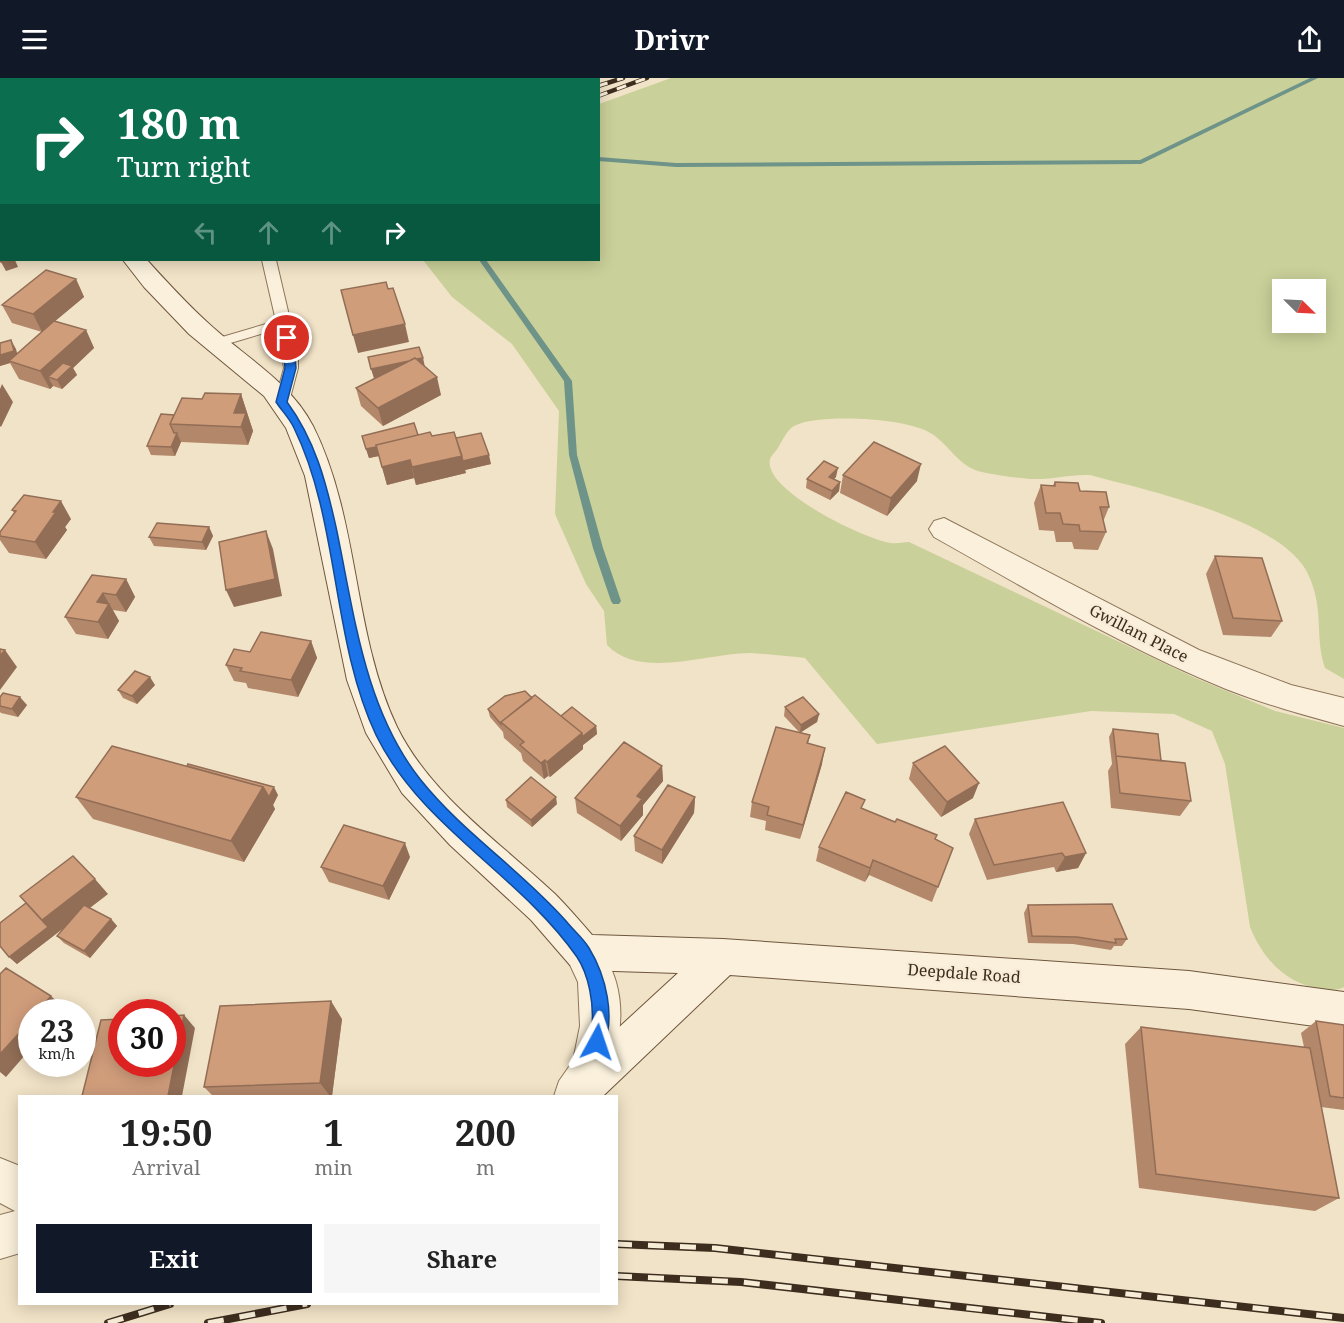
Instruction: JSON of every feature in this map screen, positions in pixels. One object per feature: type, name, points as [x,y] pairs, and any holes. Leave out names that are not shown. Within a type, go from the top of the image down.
[{"type":"street","points":[[136,261],[153,282],[217,343],[273,390],[299,426],[319,476],[363,680],[383,733],[414,783],[463,834],[544,908],[583,952],[597,982],[601,1025],[594,1060],[576,1094]]},
{"type":"street","name":"Gwillam Place","points":[[944,529],[1122,626],[1241,683],[1307,704],[1344,712]]},
{"type":"street","name":"Deepdale Road","points":[[583,952],[723,957],[1189,990],[1344,1011]]},
{"type":"street","points":[[576,1094],[723,957]]},
{"type":"street","points":[[0,1179],[18,1190]]},
{"type":"street","points":[[0,1237],[18,1232]]},
{"type":"lane","points":[[269,261],[291,354],[291,368],[282,402]]},
{"type":"lane","points":[[217,343],[284,323]]},
{"type":"green space","points":[[671,78],[1344,78],[1344,679],[1325,668],[1320,644],[1316,599],[1308,574],[1293,555],[1271,537],[1242,522],[1176,498],[1090,475],[1031,479],[982,472],[967,466],[932,434],[904,424],[885,421],[843,419],[806,422],[789,430],[770,459],[772,471],[782,485],[818,512],[860,533],[893,543],[909,542],[1193,677],[1275,711],[1344,728],[1344,987],[1330,990],[1297,982],[1277,968],[1255,939],[1250,927],[1225,764],[1212,731],[1174,714],[1091,711],[877,744],[805,658],[750,653],[655,663],[637,661],[621,655],[607,645],[604,611],[586,584],[555,514],[559,411],[512,344],[452,297],[424,261],[600,261],[600,104]]},
{"type":"building","points":[[46,270],[76,279],[33,314],[2,305]]},
{"type":"building","points":[[386,282],[388,289],[393,288],[405,324],[353,335],[341,290]]},
{"type":"building","points":[[54,321],[86,330],[40,371],[9,361]]},
{"type":"building","points":[[11,340],[14,351],[0,355],[0,343]]},
{"type":"building","points":[[419,347],[423,358],[371,369],[368,357]]},
{"type":"building","points":[[415,358],[437,377],[378,408],[356,388]]},
{"type":"building","points":[[63,363],[72,366],[57,380],[48,377]]},
{"type":"building","points":[[205,393],[241,394],[234,413],[246,413],[241,427],[170,424],[182,398],[202,399]]},
{"type":"building","points":[[161,414],[174,415],[170,424],[174,433],[177,433],[171,447],[147,446]]},
{"type":"building","points":[[414,423],[418,435],[366,449],[362,436]]},
{"type":"building","points":[[430,432],[432,436],[454,432],[462,456],[412,467],[410,460],[382,467],[376,445]]},
{"type":"building","points":[[481,433],[489,455],[463,461],[456,438]]},
{"type":"building","points":[[874,442],[921,464],[891,498],[843,475]]},
{"type":"building","points":[[824,461],[838,468],[829,477],[840,482],[832,491],[807,479]]},
{"type":"building","points":[[1055,482],[1078,483],[1080,491],[1106,492],[1109,507],[1100,507],[1106,532],[1080,531],[1079,525],[1063,524],[1060,513],[1046,513],[1041,485],[1055,486]]},
{"type":"building","points":[[24,495],[61,501],[35,542],[0,536],[0,532],[16,511],[12,510]]},
{"type":"building","points":[[157,523],[209,527],[202,542],[149,537]]},
{"type":"building","points":[[266,531],[275,579],[226,590],[219,542]]},
{"type":"building","points":[[1215,556],[1262,558],[1282,621],[1233,618]]},
{"type":"building","points":[[92,575],[126,579],[116,595],[103,593],[97,602],[109,604],[98,622],[65,617]]},
{"type":"building","points":[[261,632],[311,641],[291,680],[240,671],[242,668],[226,665],[234,649],[250,652]]},
{"type":"building","points":[[135,671],[150,677],[132,696],[118,690]]},
{"type":"building","points":[[525,691],[532,698],[501,724],[488,709],[505,696]]},
{"type":"building","points":[[3,693],[20,697],[12,709],[0,706],[0,697]]},
{"type":"building","points":[[535,695],[582,733],[547,762],[545,760],[541,763],[520,745],[524,742],[501,722]]},
{"type":"building","points":[[803,697],[819,714],[801,725],[785,707]]},
{"type":"building","points":[[572,707],[596,726],[582,737],[582,733],[561,716]]},
{"type":"building","points":[[776,727],[810,735],[807,743],[825,748],[803,825],[767,815],[769,807],[752,802]]},
{"type":"building","points":[[1113,729],[1158,734],[1161,761],[1116,756]]},
{"type":"building","points":[[624,742],[662,766],[637,796],[642,799],[620,826],[575,798]]},
{"type":"building","points":[[112,746],[263,787],[231,841],[76,797]]},
{"type":"building","points":[[945,746],[979,783],[947,802],[913,763]]},
{"type":"building","points":[[1116,756],[1185,763],[1191,801],[1120,793]]},
{"type":"building","points":[[188,764],[274,787],[269,797],[263,787],[187,766]]},
{"type":"building","points":[[531,777],[556,797],[531,820],[506,800]]},
{"type":"building","points":[[668,785],[695,797],[662,850],[634,836]]},
{"type":"building","points":[[846,792],[865,800],[861,808],[895,822],[897,819],[937,835],[935,839],[953,848],[938,887],[873,860],[870,868],[819,847]]},
{"type":"building","points":[[1063,802],[1086,853],[1065,857],[1062,853],[994,865],[975,819]]},
{"type":"building","points":[[344,825],[405,843],[383,886],[321,867]]},
{"type":"building","points":[[73,856],[95,879],[42,920],[20,896]]},
{"type":"building","points":[[26,903],[48,927],[9,957],[0,946],[0,923]]},
{"type":"building","points":[[1112,904],[1127,939],[1115,939],[1116,943],[1077,937],[1032,936],[1028,905]]},
{"type":"building","points":[[84,905],[111,919],[84,951],[57,936]]},
{"type":"building","points":[[6,968],[51,996],[48,999],[18,999],[18,1034],[0,1054],[0,974]]},
{"type":"building","points":[[331,1001],[320,1083],[204,1087],[220,1006]]},
{"type":"building","points":[[101,1020],[108,1020],[108,1077],[172,1077],[168,1095],[82,1095],[87,1077],[96,1077],[96,1040]]},
{"type":"building","points":[[1316,1021],[1344,1025],[1344,1098],[1330,1096]]},
{"type":"building","points":[[1141,1027],[1310,1048],[1339,1198],[1156,1174]]},
{"type":"waterway","points":[[600,159],[676,165],[1141,162],[1315,78]]},
{"type":"waterway","points":[[483,261],[568,381],[573,455],[598,548],[616,601]]},
{"type":"railway","points":[[600,85],[623,78]]},
{"type":"railway","points":[[600,95],[647,78]]},
{"type":"railway","points":[[618,1244],[715,1248],[1344,1318]]},
{"type":"railway","points":[[618,1276],[741,1282],[1101,1323]]},
{"type":"railway","points":[[108,1323],[167,1305]]},
{"type":"railway","points":[[208,1323],[302,1305]]},
{"type":"route","points":[[287,338],[291,354],[291,368],[282,402],[299,426],[319,476],[363,680],[383,733],[414,783],[463,834],[544,908],[583,952],[597,982],[601,1025],[597,1042]]}]
